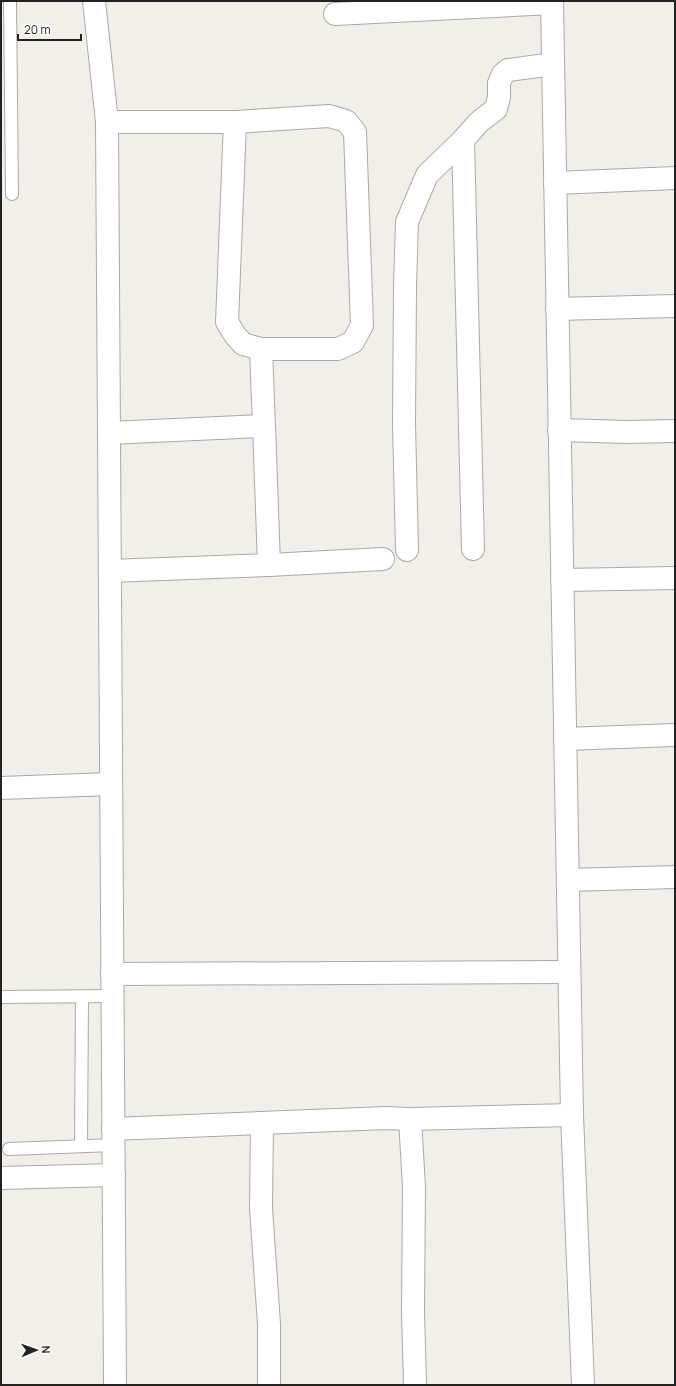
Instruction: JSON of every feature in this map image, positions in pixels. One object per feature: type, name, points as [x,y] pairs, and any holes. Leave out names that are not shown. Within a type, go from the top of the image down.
[{"type":"street","points":[[94,1],[107,122],[115,1385]]},
{"type":"street","points":[[335,14],[552,2],[572,1115],[583,1385]]},
{"type":"street","points":[[406,550],[404,424],[407,222],[427,175],[479,122],[496,109],[499,97],[499,83],[503,74],[508,70],[553,64]]},
{"type":"street","points":[[107,122],[235,122],[329,116],[346,121],[355,132],[362,325],[353,342],[338,349],[261,349],[243,344],[227,322],[235,122]]},
{"type":"street","points":[[463,140],[473,549]]},
{"type":"street","points":[[555,183],[675,178]]},
{"type":"street","points":[[557,309],[675,306]]},
{"type":"street","points":[[261,349],[269,566]]},
{"type":"street","points":[[109,433],[264,426]]},
{"type":"street","points":[[560,430],[628,432],[675,431]]},
{"type":"street","points":[[110,571],[269,566],[383,559]]},
{"type":"street","points":[[562,580],[675,578]]},
{"type":"street","points":[[565,739],[675,735]]},
{"type":"street","points":[[1,788],[111,784]]},
{"type":"street","points":[[568,880],[675,877]]},
{"type":"street","points":[[112,974],[569,972]]},
{"type":"street","points":[[113,1137],[262,1123],[386,1118],[410,1119],[572,1115]]},
{"type":"street","points":[[410,1119],[414,1187],[413,1312],[416,1385]]},
{"type":"street","points":[[262,1123],[261,1208],[269,1324],[269,1385]]},
{"type":"street","points":[[1,1178],[114,1175]]},
{"type":"lane","points":[[10,1],[6,127],[12,194]]},
{"type":"lane","points":[[81,1146],[82,996]]},
{"type":"lane","points":[[3,997],[112,996]]},
{"type":"lane","points":[[9,1149],[81,1146],[113,1137]]}]
